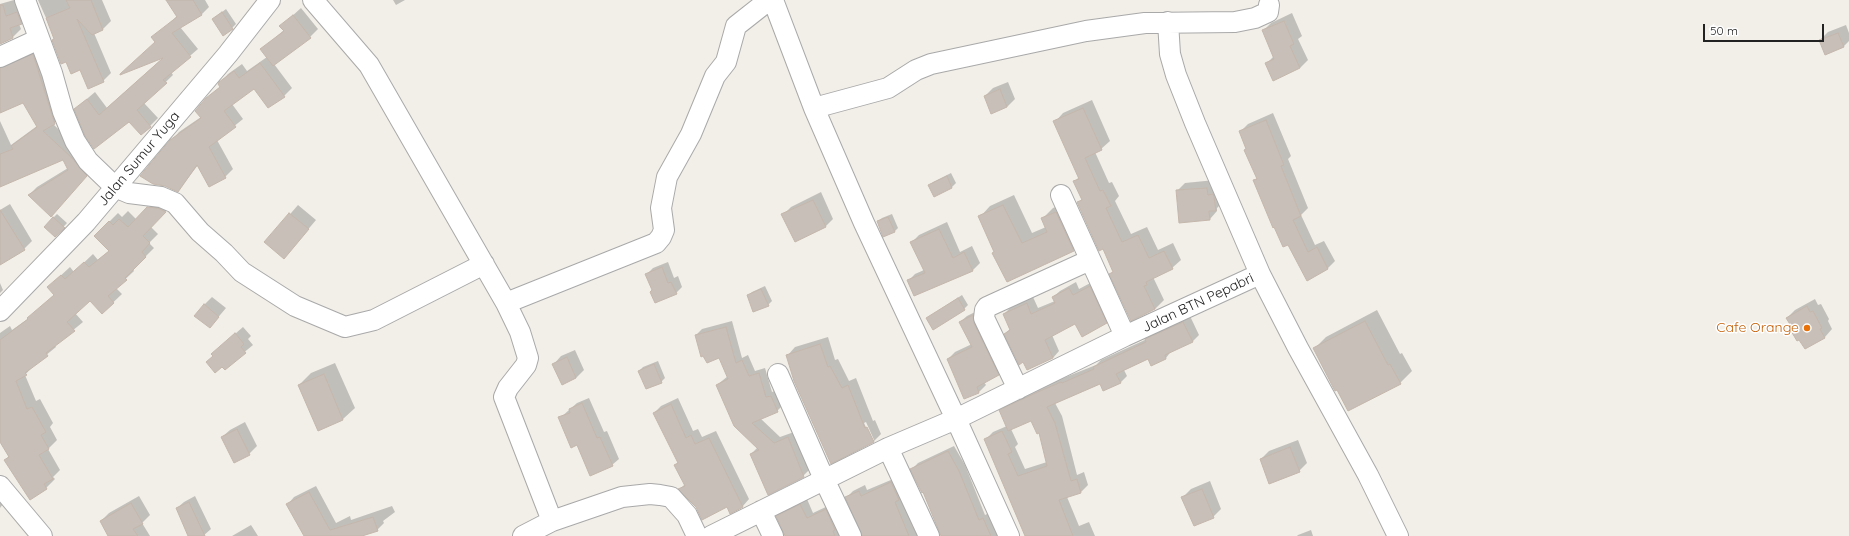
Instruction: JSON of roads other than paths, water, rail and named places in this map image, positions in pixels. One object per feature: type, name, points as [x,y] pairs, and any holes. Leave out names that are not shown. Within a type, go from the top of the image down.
[{"type":"street","points":[[25,0],[63,112],[75,141],[88,161],[115,188],[129,193],[162,197],[175,203],[200,232],[224,253],[242,272],[295,306],[345,327],[374,320],[484,264]]},
{"type":"street","name":"Jalan Sumur Yuga","points":[[0,311],[86,222],[228,54],[270,0]]},
{"type":"street","points":[[313,0],[369,65],[484,264],[520,332],[528,358],[526,365],[508,388],[504,397],[552,521]]},
{"type":"street","points":[[506,303],[656,243],[664,230],[661,208],[663,195],[671,168],[691,134],[715,76],[726,62],[736,26],[769,0]]},
{"type":"street","points":[[773,0],[814,108],[864,223],[1009,536]]},
{"type":"street","points":[[814,108],[888,88],[916,70],[931,64],[1086,31],[1145,23],[1235,22],[1255,18],[1268,12],[1269,4]]},
{"type":"street","points":[[1168,22],[1170,54],[1176,75],[1194,124],[1260,274]]},
{"type":"street","points":[[0,56],[39,39]]},
{"type":"street","points":[[1061,195],[1124,336]]},
{"type":"street","points":[[1018,389],[984,318],[986,307],[1090,260]]},
{"type":"street","name":"Jalan BTN Pepabri","points":[[711,536],[888,448],[956,419],[1124,336],[1260,274],[1298,348],[1368,475],[1398,536]]},
{"type":"street","points":[[778,374],[824,480],[851,536]]},
{"type":"street","points":[[888,448],[929,536]]},
{"type":"street","points":[[0,486],[42,536]]},
{"type":"street","points":[[523,536],[552,521],[622,497],[650,494],[671,497],[687,515],[697,536]]},
{"type":"street","points":[[761,512],[773,536]]},
{"type":"place","name":"Cafe Orange","points":[[1807,328]]}]
